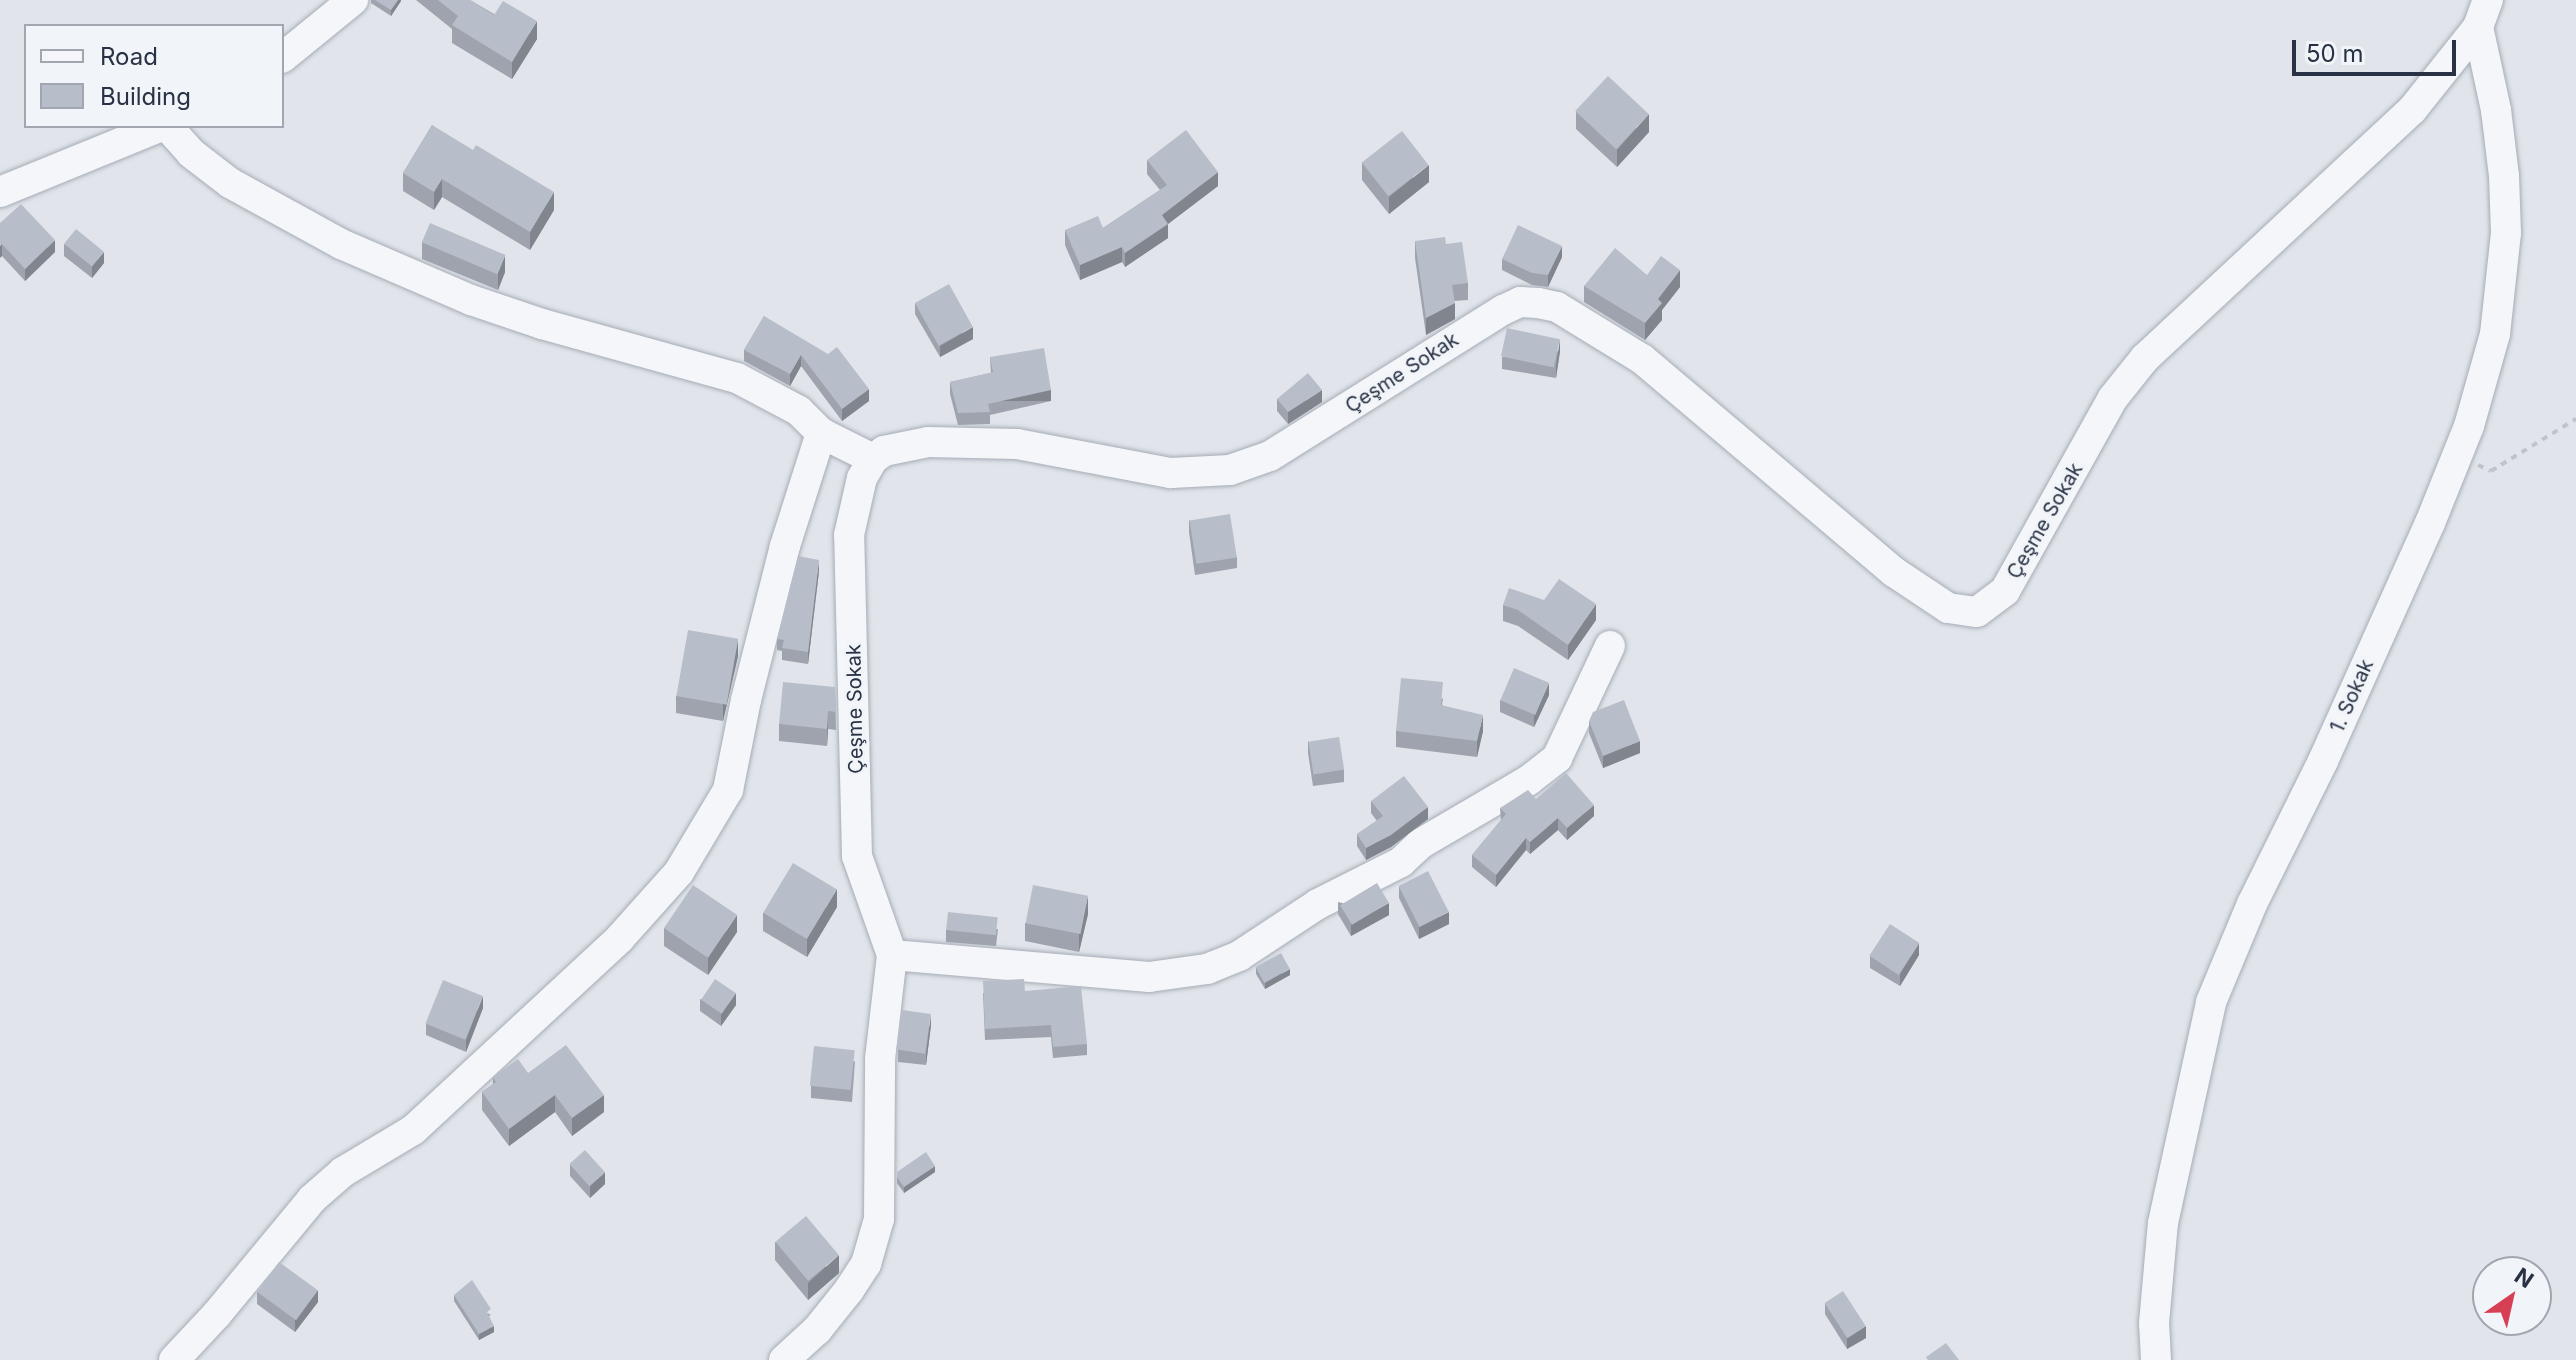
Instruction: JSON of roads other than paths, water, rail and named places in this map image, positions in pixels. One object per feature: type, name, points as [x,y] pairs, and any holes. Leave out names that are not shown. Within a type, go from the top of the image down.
[{"type":"street","points":[[284,56],[353,0]]},
{"type":"street","name":"1. Sokak","points":[[2156,1360],[2154,1323],[2163,1223],[2211,1002],[2252,904],[2329,747],[2456,457],[2495,334],[2506,233],[2496,110],[2483,13]]},
{"type":"street","name":"Çeşme Sokak","points":[[784,1360],[836,1309],[866,1264],[879,1219],[880,1059],[892,955],[857,856],[849,535],[862,478],[873,459],[884,451],[928,442],[1017,444],[1171,473],[1230,470],[1270,456],[1503,310],[1520,302],[1538,303],[1557,307],[1642,359],[1894,572],[1948,608],[1977,612],[2005,591],[2113,398],[2145,358],[2412,110],[2483,13]]},
{"type":"street","points":[[0,192],[159,128]]},
{"type":"street","points":[[166,128],[191,153],[230,183],[341,244],[471,300],[542,324],[737,378],[799,411],[821,433],[873,459]]},
{"type":"street","points":[[174,1360],[217,1314],[312,1199],[343,1172],[413,1130],[620,938],[679,872],[728,790],[781,560],[821,433]]},
{"type":"street","points":[[892,955],[1149,977],[1184,975],[1229,961],[1318,904],[1401,862],[1420,844],[1529,780],[1557,758],[1610,646]]}]
